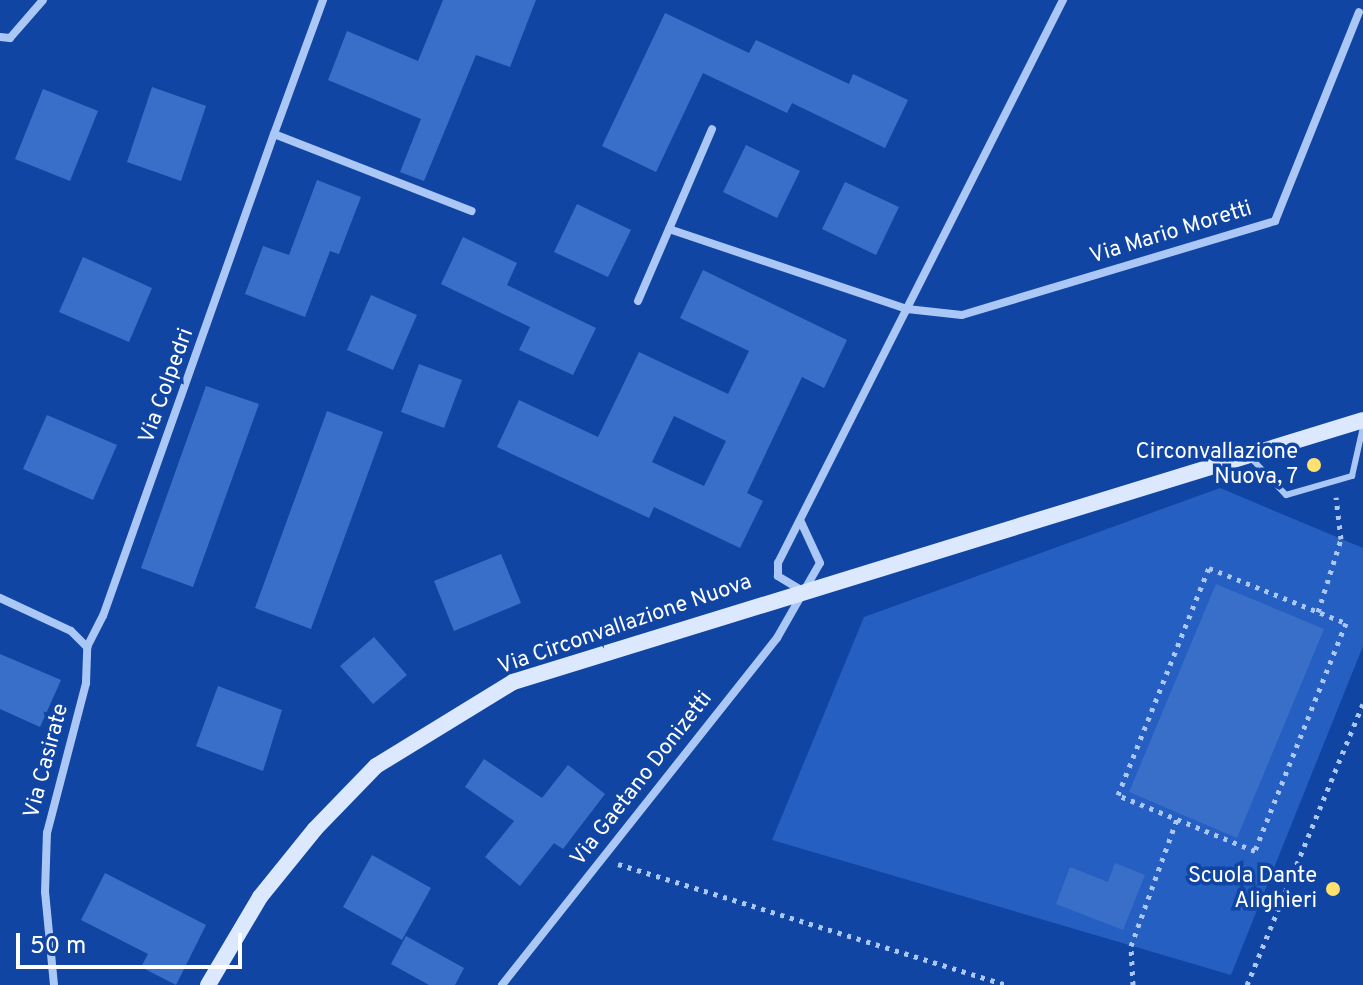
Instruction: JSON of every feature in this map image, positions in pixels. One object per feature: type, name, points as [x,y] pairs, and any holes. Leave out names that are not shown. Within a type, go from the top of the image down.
[{"type":"main road","name":"Via Circonvallazione Nuova","points":[[208,985],[260,897],[315,829],[376,766],[423,734],[513,682],[801,590],[1363,420]]},
{"type":"street","points":[[0,37],[10,38],[43,0]]},
{"type":"street","name":"Via Colpedri","points":[[87,647],[103,616],[323,0]]},
{"type":"street","points":[[801,590],[820,563],[801,522],[1063,0]]},
{"type":"street","name":"Via Mario Moretti","points":[[669,229],[907,309],[962,315],[1275,221],[1359,12]]},
{"type":"street","points":[[638,301],[712,129]]},
{"type":"street","points":[[274,134],[471,211]]},
{"type":"street","name":"Via Circonvallazione Nuova","points":[[801,522],[778,563],[778,576],[801,590]]},
{"type":"street","name":"Via Gaetano Donizetti","points":[[502,985],[777,638],[801,590]]},
{"type":"street","points":[[0,598],[71,631],[87,647]]},
{"type":"street","name":"Via Casirate","points":[[54,985],[45,892],[47,833],[86,683],[87,647]]},
{"type":"lane","points":[[1249,455],[1286,495],[1352,476],[1363,427]]},
{"type":"path","points":[[1318,612],[1341,539],[1334,481]]},
{"type":"path","points":[[1209,568],[1318,612],[1346,623],[1255,851],[1118,795],[1209,568]]},
{"type":"path","points":[[1247,985],[1363,704]]},
{"type":"path","points":[[1133,985],[1131,946],[1177,819]]},
{"type":"path","points":[[602,859],[1006,985]]},
{"type":"shaded area","points":[[1220,488],[1363,548],[1363,646],[1231,975],[772,840],[864,617]]},
{"type":"building","points":[[443,0],[536,0],[510,67],[476,55],[424,181],[400,172],[421,119],[328,80],[347,31],[418,61]]},
{"type":"building","points":[[665,13],[749,53],[756,40],[849,84],[853,74],[908,100],[885,148],[792,103],[787,113],[703,73],[656,172],[602,146]]},
{"type":"building","points":[[152,87],[206,106],[181,181],[127,162]]},
{"type":"building","points":[[43,89],[98,111],[70,181],[15,159]]},
{"type":"building","points":[[746,145],[800,171],[777,218],[723,192]]},
{"type":"building","points":[[317,180],[361,197],[339,254],[330,251],[305,317],[245,294],[263,246],[289,255]]},
{"type":"building","points":[[845,182],[899,207],[876,255],[822,229]]},
{"type":"building","points":[[577,204],[631,230],[608,277],[554,252]]},
{"type":"building","points":[[463,237],[517,263],[507,285],[596,328],[573,375],[519,350],[530,327],[441,284]]},
{"type":"building","points":[[83,257],[152,288],[129,342],[59,312]]},
{"type":"building","points":[[703,270],[847,340],[824,388],[802,377],[747,493],[763,501],[740,548],[654,507],[649,518],[497,447],[519,400],[598,437],[639,352],[728,394],[749,351],[680,318]],"holes":[[[674,416],[726,441],[704,486],[652,462]]]},
{"type":"building","points":[[371,295],[417,315],[393,370],[347,350]]},
{"type":"building","points":[[419,364],[462,380],[444,428],[401,412]]},
{"type":"building","points":[[206,386],[259,404],[193,587],[141,568]]},
{"type":"building","points":[[327,411],[383,432],[311,629],[255,608]]},
{"type":"building","points":[[47,415],[117,445],[93,500],[23,469]]},
{"type":"building","points":[[501,554],[521,603],[454,631],[434,581]]},
{"type":"building","points":[[1216,584],[1324,629],[1237,838],[1129,792]]},
{"type":"building","points":[[374,637],[407,675],[373,704],[340,666]]},
{"type":"building","points":[[0,654],[61,680],[40,727],[0,709]]},
{"type":"building","points":[[218,686],[282,710],[263,771],[196,746]]},
{"type":"building","points":[[484,759],[542,798],[568,765],[605,794],[563,849],[554,843],[520,886],[485,857],[514,821],[465,787]]},
{"type":"building","points":[[372,855],[431,888],[402,940],[343,907]]},
{"type":"building","points":[[1115,863],[1145,875],[1123,930],[1056,904],[1070,867],[1108,882]]},
{"type":"building","points":[[105,873],[206,925],[176,985],[141,967],[148,954],[81,920]]},
{"type":"building","points":[[406,936],[464,968],[455,985],[429,985],[391,964]]},
{"type":"place","name":"Circonvallazione Nuova, 7","points":[[1314,465]]},
{"type":"place","name":"Scuola Dante Alighieri","points":[[1333,889]]}]
